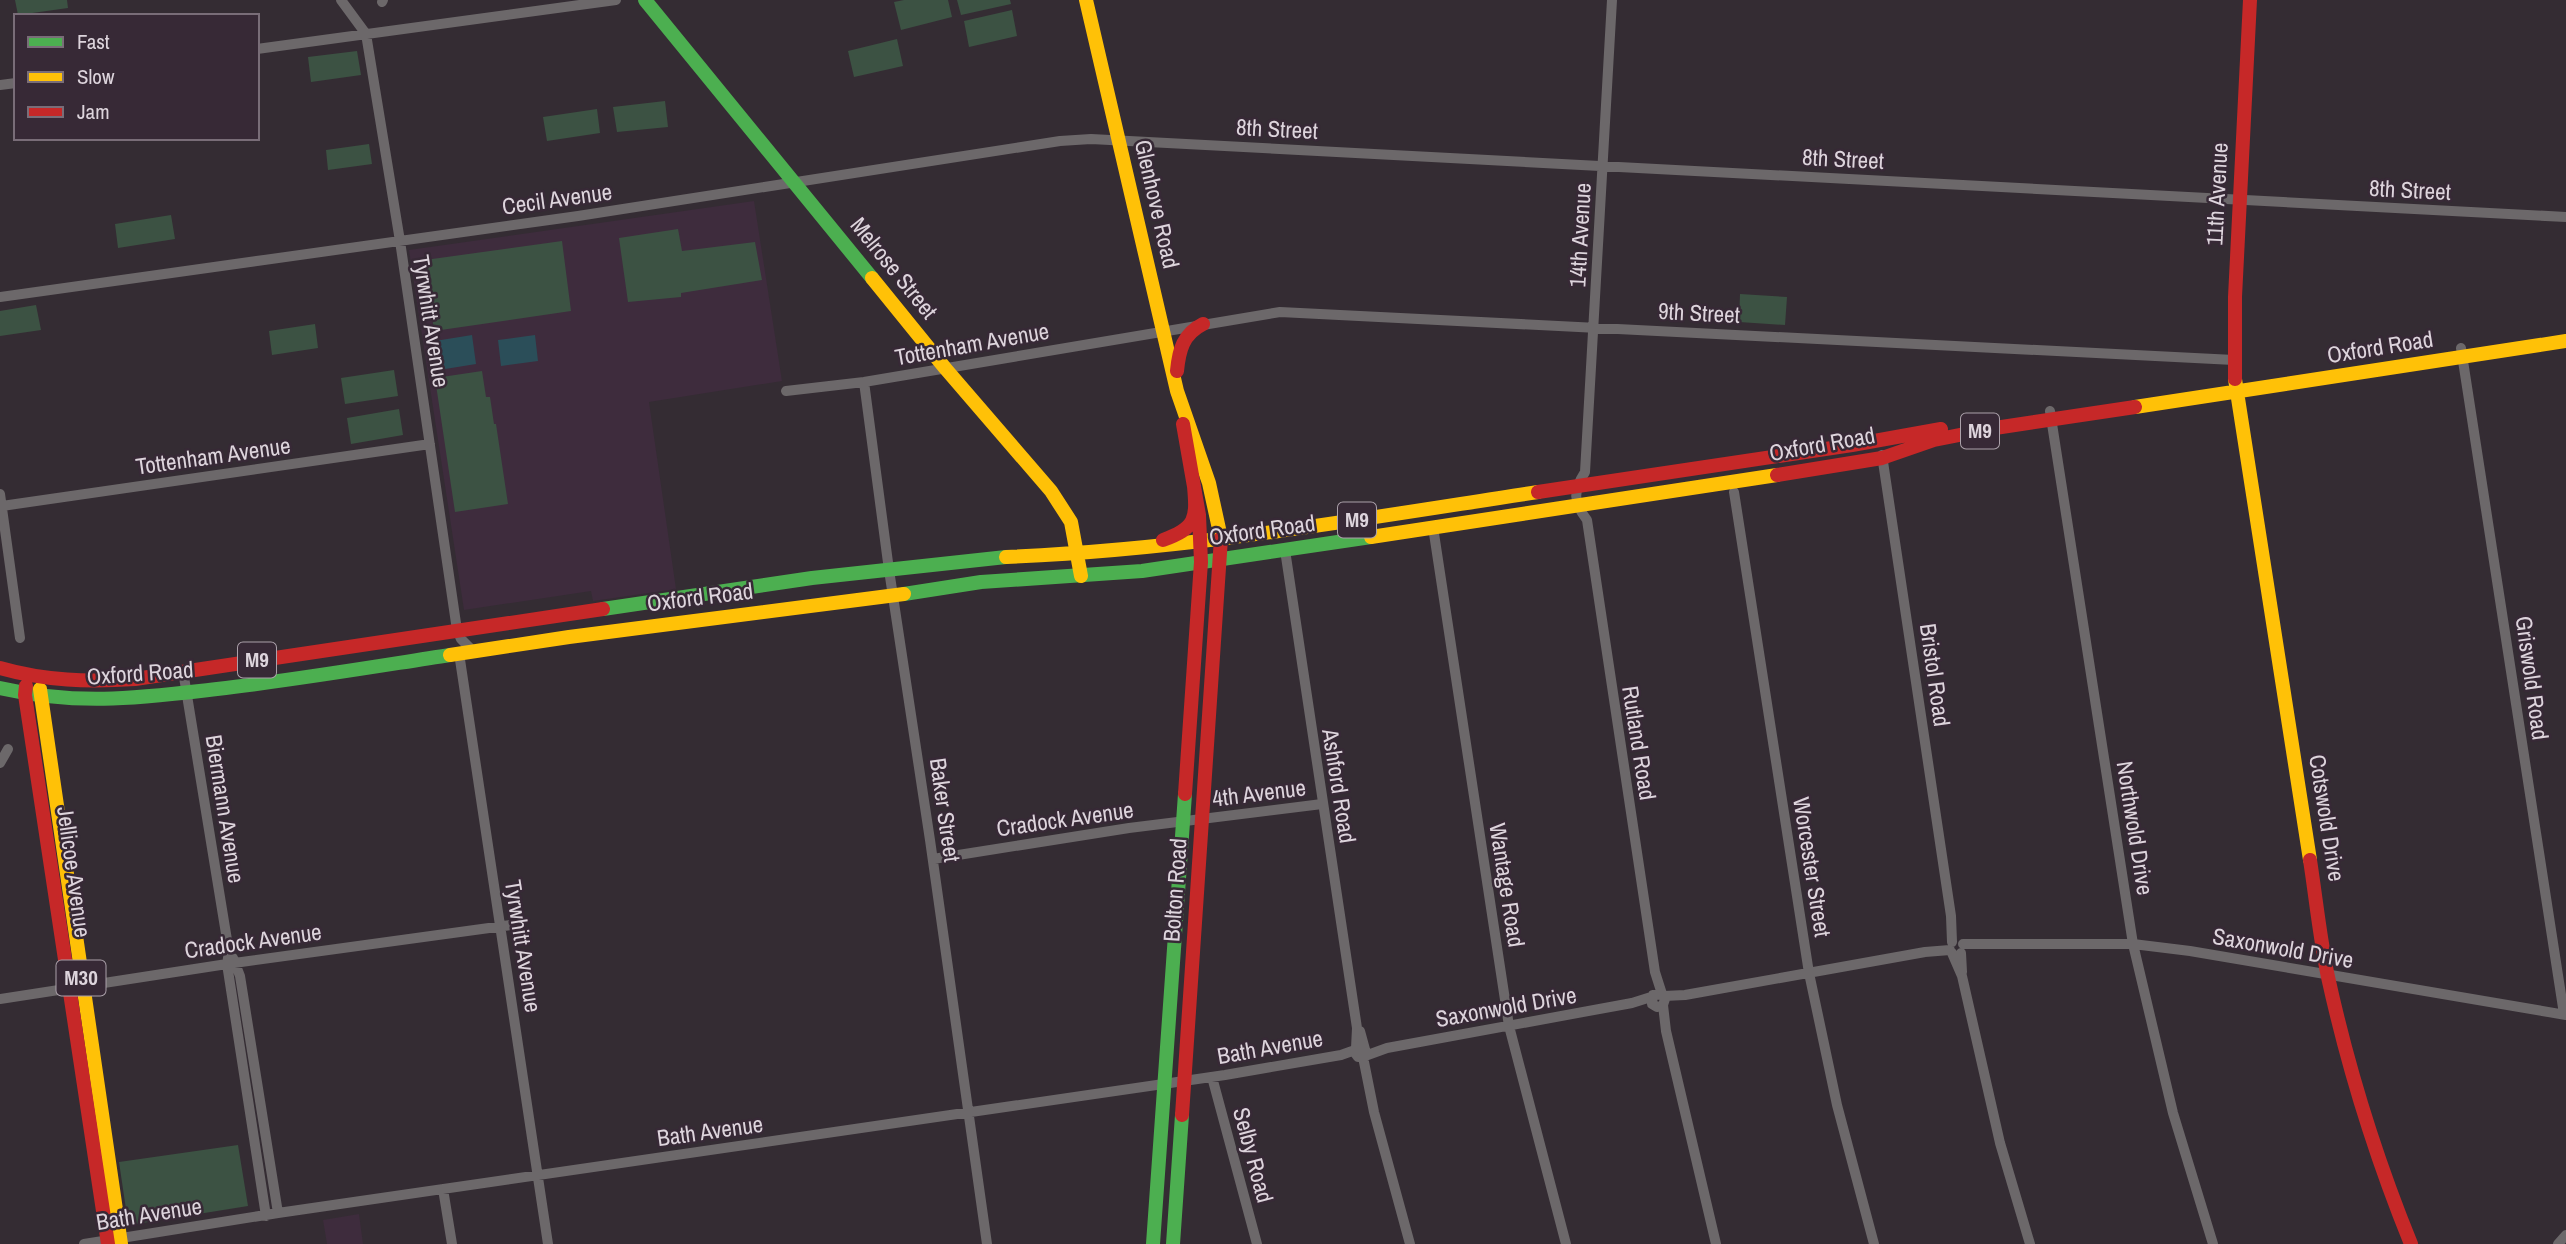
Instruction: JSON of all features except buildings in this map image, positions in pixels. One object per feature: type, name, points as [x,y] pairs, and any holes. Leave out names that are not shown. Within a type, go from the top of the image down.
[{"type":"main road","name":"Melrose Street","points":[[645,0],[945,368],[1059,502],[1071,522],[1081,576]]},
{"type":"main road","name":"Glenhove Road","points":[[1087,0],[1177,391],[1184,419],[1191,430],[1204,467],[1221,540]]},
{"type":"main road","name":"11th Avenue","points":[[2236,385],[2234,360],[2250,0]]},
{"type":"main road","points":[[1177,391],[1177,362],[1182,344],[1189,332],[1203,324]]},
{"type":"main road","name":"Oxford Road","points":[[2462,353],[2566,332]]},
{"type":"main road","name":"Oxford Road","points":[[0,668],[34,675],[104,681],[812,578],[983,558],[1078,554],[1202,543],[1576,486],[1590,478],[1737,463],[2236,385],[2566,341]]},
{"type":"main road","name":"Cotswold Drive","points":[[2236,385],[2328,976],[2356,1086],[2392,1197],[2411,1244]]},
{"type":"main road","name":"Oxford Road","points":[[0,688],[32,696],[79,700],[187,694],[639,627],[895,596],[981,582],[1081,576],[1201,562],[1733,485],[1882,458],[1934,440],[2051,415]]},
{"type":"main road","name":"Glenhove Road","points":[[1184,419],[1183,432],[1202,543]]},
{"type":"main road","points":[[1138,549],[1179,535],[1192,527],[1196,514],[1194,486]]},
{"type":"main road","name":"Bolton Road","points":[[1173,1244],[1221,540]]},
{"type":"main road","name":"Bolton Road","points":[[1153,1244],[1185,821],[1202,543]]},
{"type":"main road","name":"Jellicoe Avenue","points":[[34,675],[32,696],[115,1241]]},
{"type":"street","name":"Tyrwhitt Avenue","points":[[341,0],[366,34],[400,241],[457,630],[466,652],[500,926],[548,1244]]},
{"type":"street","points":[[259,49],[584,2],[616,0]]},
{"type":"street","name":"14th Avenue","points":[[1595,504],[1590,478],[1594,327],[1612,0]]},
{"type":"street","name":"Cecil Avenue","points":[[0,297],[578,216],[1060,141],[1119,140]]},
{"type":"street","name":"8th Street","points":[[1119,140],[2566,217]]},
{"type":"street","name":"9th Street","points":[[1164,331],[1280,312],[2234,360]]},
{"type":"street","name":"Tottenham Avenue","points":[[786,391],[864,382],[1164,331]]},
{"type":"street","name":"Griswold Road","points":[[2462,353],[2565,1015]]},
{"type":"street","name":"Baker Street","points":[[864,382],[987,1244]]},
{"type":"street","name":"Northwold Drive","points":[[2051,415],[2133,944],[2173,1114],[2213,1244]]},
{"type":"street","name":"Bristol Road","points":[[1879,440],[1951,916],[1955,924],[1956,947],[1998,1134],[2029,1244]]},
{"type":"street","name":"Tottenham Avenue","points":[[2,506],[430,444]]},
{"type":"street","points":[[1733,485],[1737,463]]},
{"type":"street","points":[[1722,465],[1733,485]]},
{"type":"street","name":"Worcester Street","points":[[1733,485],[1809,973],[1839,1116],[1874,1244]]},
{"type":"street","points":[[1576,486],[1577,507],[1587,520],[1595,504]]},
{"type":"street","points":[[0,494],[20,638]]},
{"type":"street","name":"Rutland Road","points":[[1587,520],[1658,1000],[1716,1244]]},
{"type":"street","name":"Wantage Road","points":[[1433,527],[1509,1026],[1566,1244]]},
{"type":"street","name":"Ashford Road","points":[[1285,550],[1322,804],[1357,1028],[1360,1031],[1360,1052],[1410,1244]]},
{"type":"street","name":"Biermann Avenue","points":[[183,671],[229,952],[257,1079],[278,1213]]},
{"type":"street","points":[[0,763],[8,749]]},
{"type":"street","name":"4th Avenue","points":[[1202,820],[1322,804]]},
{"type":"street","name":"Cradock Avenue","points":[[933,859],[1202,820]]},
{"type":"street","name":"Cradock Avenue","points":[[0,999],[232,963],[511,925]]},
{"type":"street","name":"Saxonwold Drive","points":[[1360,1052],[1925,952],[1933,948],[1991,944],[2133,944],[2190,951],[2565,1015]]},
{"type":"street","name":"Biermann Avenue","points":[[232,963],[245,1082],[266,1216]]},
{"type":"street","name":"Bath Avenue","points":[[84,1244],[278,1213],[1212,1077],[1360,1052]]},
{"type":"street","name":"Selby Road","points":[[1212,1077],[1257,1244]]},
{"type":"street","points":[[245,1082],[257,1079]]},
{"type":"street","points":[[443,1189],[452,1244]]},
{"type":"street","points":[[2558,1244],[2566,1234]]},
{"type":"shaded area","points":[[754,201],[782,381],[649,402],[676,589],[593,601],[591,591],[464,610],[409,250]]},
{"type":"shaded area","points":[[359,1214],[363,1244],[327,1244],[323,1220]]},
{"type":"green space","points":[[15,0],[67,0],[68,8],[18,14]]},
{"type":"green space","points":[[948,0],[952,17],[901,30],[894,2]]},
{"type":"green space","points":[[957,0],[1010,0],[1011,4],[961,15]]},
{"type":"green space","points":[[1012,10],[1017,36],[969,47],[964,21]]},
{"type":"green space","points":[[897,39],[903,66],[854,77],[848,51]]},
{"type":"green space","points":[[357,51],[361,75],[311,82],[308,57]]},
{"type":"green space","points":[[665,101],[668,127],[617,132],[613,107]]},
{"type":"green space","points":[[597,109],[600,133],[547,141],[543,117]]},
{"type":"green space","points":[[369,144],[372,164],[328,170],[326,150]]},
{"type":"green space","points":[[171,215],[175,239],[118,248],[115,224]]},
{"type":"green space","points":[[678,229],[682,251],[755,242],[762,280],[681,293],[681,297],[628,302],[619,238]]},
{"type":"green space","points":[[562,241],[571,311],[434,331],[425,260]]},
{"type":"green space","points":[[1740,294],[1787,297],[1785,325],[1739,322]]},
{"type":"green space","points":[[36,305],[41,330],[0,336],[0,311]]},
{"type":"green space","points":[[315,324],[318,348],[272,355],[269,331]]},
{"type":"green space","points":[[394,370],[398,396],[345,404],[341,378]]},
{"type":"green space","points":[[482,371],[486,397],[490,397],[496,424],[508,504],[455,512],[435,378]]},
{"type":"green space","points":[[399,409],[403,435],[351,444],[347,418]]},
{"type":"green space","points":[[238,1145],[248,1206],[136,1224],[127,1216],[119,1162]]},
{"type":"water","points":[[472,335],[476,364],[439,370],[435,341]]},
{"type":"water","points":[[535,335],[538,361],[501,366],[498,340]]},
{"type":"traffic: fast","points":[[645,0],[872,278]]},
{"type":"traffic: fast","points":[[904,594],[981,582],[1142,571],[1371,537]]},
{"type":"traffic: fast","points":[[603,609],[812,578],[1006,557]]},
{"type":"traffic: fast","points":[[0,688],[56,697],[108,699],[275,682],[450,655]]},
{"type":"traffic: fast","points":[[1153,1244],[1185,794]]},
{"type":"traffic: fast","points":[[1173,1244],[1182,1115]]},
{"type":"traffic: slow","points":[[1086,0],[1177,391],[1209,483],[1221,538]]},
{"type":"traffic: slow","points":[[872,278],[1051,491],[1071,522],[1081,576]]},
{"type":"traffic: slow","points":[[2135,407],[2566,341]]},
{"type":"traffic: slow","points":[[2235,379],[2310,860]]},
{"type":"traffic: slow","points":[[1371,537],[1777,475]]},
{"type":"traffic: slow","points":[[1006,557],[1140,548],[1206,540],[1339,523],[1538,492]]},
{"type":"traffic: slow","points":[[450,655],[904,594]]},
{"type":"traffic: slow","points":[[40,689],[121,1244]]},
{"type":"traffic: jam","points":[[2235,379],[2235,297],[2250,0]]},
{"type":"traffic: jam","points":[[1177,371],[1183,343],[1203,324]]},
{"type":"traffic: jam","points":[[1777,475],[1882,458],[1934,440],[1995,428],[2135,407]]},
{"type":"traffic: jam","points":[[1183,424],[1199,515],[1201,562],[1185,794]]},
{"type":"traffic: jam","points":[[1538,492],[1941,429]]},
{"type":"traffic: jam","points":[[1163,540],[1182,531],[1192,521],[1195,507],[1194,486]]},
{"type":"traffic: jam","points":[[1182,1115],[1221,538]]},
{"type":"traffic: jam","points":[[0,668],[67,680],[135,679],[603,609]]},
{"type":"traffic: jam","points":[[26,686],[25,695],[108,1244]]},
{"type":"traffic: jam","points":[[2310,860],[2325,963],[2344,1045],[2375,1146],[2411,1244]]}]
